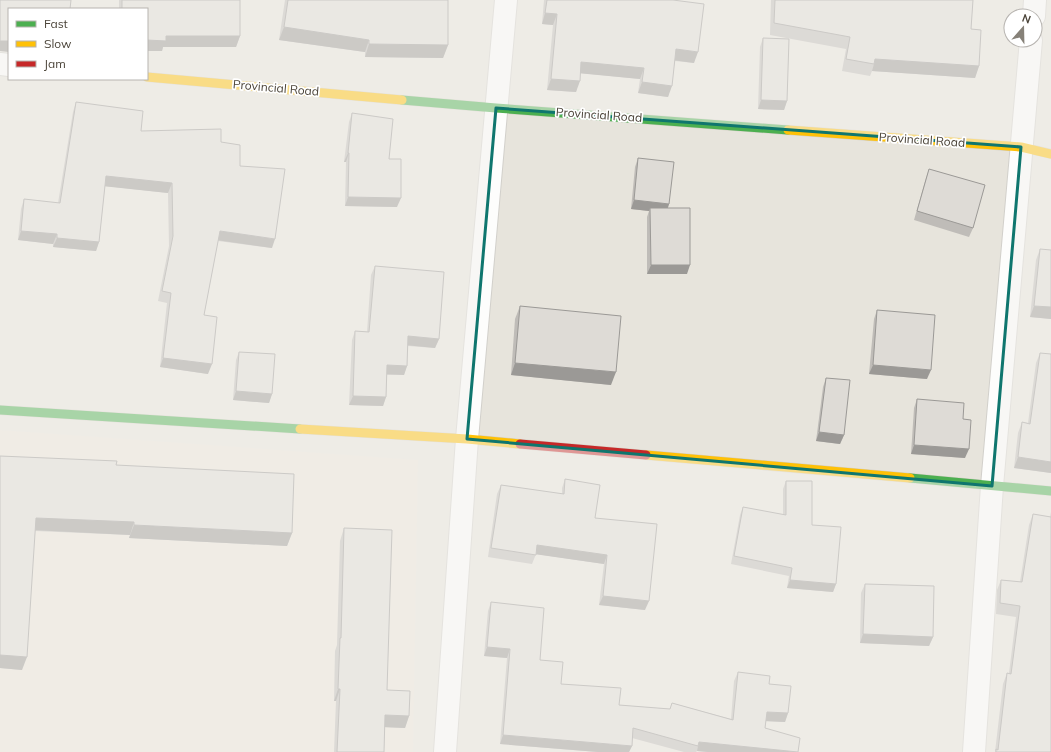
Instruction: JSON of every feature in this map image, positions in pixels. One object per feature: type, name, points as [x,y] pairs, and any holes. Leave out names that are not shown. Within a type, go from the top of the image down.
[{"type":"street","points":[[445,752],[467,440],[506,0]]},
{"type":"street","points":[[974,752],[992,486],[1030,48]]},
{"type":"street","name":"Provincial Road","points":[[148,77],[496,108],[1021,147],[1051,154]]},
{"type":"street","points":[[0,410],[467,440],[1051,491]]},
{"type":"highlighted area","points":[[496,108],[1021,147],[992,486],[467,439]]},
{"type":"shaded area","points":[[0,0],[1051,0],[1051,752],[0,752]]},
{"type":"shaded area","points":[[0,430],[418,460],[413,752],[0,752]]},
{"type":"building","points":[[0,0],[71,0],[70,8],[8,8],[8,41],[0,41]]},
{"type":"building","points":[[122,0],[240,0],[240,36],[166,36],[166,41],[148,40],[148,8],[122,8]]},
{"type":"building","points":[[288,0],[448,0],[448,45],[369,44],[369,40],[284,27]]},
{"type":"building","points":[[547,0],[673,0],[704,4],[698,52],[676,49],[672,86],[642,82],[644,68],[581,62],[580,81],[551,79],[557,14],[545,13]]},
{"type":"building","points":[[775,0],[973,0],[971,29],[981,30],[979,66],[875,59],[874,64],[846,59],[850,37],[774,23]]},
{"type":"building","points":[[763,38],[789,39],[787,101],[761,100]]},
{"type":"building","points":[[76,102],[143,111],[141,131],[221,129],[221,142],[240,145],[240,166],[285,169],[275,239],[220,231],[204,315],[217,317],[212,364],[163,358],[171,293],[162,291],[173,236],[172,183],[106,176],[99,242],[57,238],[57,234],[21,231],[24,199],[60,203]]},
{"type":"building","points":[[352,113],[393,119],[389,159],[401,159],[401,198],[348,197],[348,153]]},
{"type":"building","points":[[638,158],[674,162],[669,204],[634,200]]},
{"type":"building","points":[[929,169],[985,185],[973,228],[917,211]]},
{"type":"building","points":[[650,208],[690,208],[690,265],[651,265]]},
{"type":"building","points":[[1040,249],[1051,250],[1051,307],[1034,306]]},
{"type":"building","points":[[375,266],[444,272],[439,339],[408,336],[407,366],[387,365],[386,397],[353,396],[355,331],[369,332]]},
{"type":"building","points":[[520,306],[621,316],[616,372],[515,363]]},
{"type":"building","points":[[877,310],[935,315],[931,370],[873,365]]},
{"type":"building","points":[[239,352],[275,354],[272,394],[236,391]]},
{"type":"building","points":[[1040,353],[1051,354],[1051,462],[1018,457],[1022,422],[1030,424]]},
{"type":"building","points":[[826,378],[850,380],[844,435],[819,432]]},
{"type":"building","points":[[917,399],[964,403],[963,419],[971,420],[969,449],[914,445]]},
{"type":"building","points":[[0,456],[117,461],[116,465],[294,474],[292,533],[134,525],[134,522],[36,518],[27,657],[0,655]]},
{"type":"building","points":[[565,479],[600,485],[595,518],[657,524],[649,601],[603,596],[607,555],[537,545],[536,555],[491,548],[501,485],[564,494]]},
{"type":"building","points":[[786,481],[812,481],[812,525],[841,527],[836,584],[790,580],[792,568],[734,556],[743,507],[786,515]]},
{"type":"building","points":[[1033,514],[1051,517],[1051,752],[996,752],[996,749],[998,750],[1007,673],[1011,674],[1020,606],[1000,603],[1001,580],[1022,582]]},
{"type":"building","points":[[344,528],[392,530],[387,690],[410,691],[409,716],[385,715],[384,752],[337,752]]},
{"type":"building","points":[[865,584],[934,586],[933,637],[863,634]]},
{"type":"building","points":[[491,602],[544,608],[540,660],[563,662],[561,684],[621,688],[619,705],[670,709],[672,703],[733,720],[738,672],[770,676],[769,684],[791,686],[788,713],[767,712],[765,728],[800,738],[798,752],[699,742],[698,746],[633,728],[632,746],[503,735],[510,649],[487,647]]},
{"type":"traffic: fast","points":[[402,100],[788,130]]},
{"type":"traffic: fast","points":[[0,410],[300,429]]},
{"type":"traffic: fast","points":[[910,478],[1051,491]]},
{"type":"traffic: slow","points":[[148,77],[402,100]]},
{"type":"traffic: slow","points":[[788,130],[1021,147],[1051,154]]},
{"type":"traffic: slow","points":[[300,429],[467,439],[520,444]]},
{"type":"traffic: slow","points":[[646,455],[910,478]]},
{"type":"traffic: jam","points":[[520,444],[646,455]]}]
